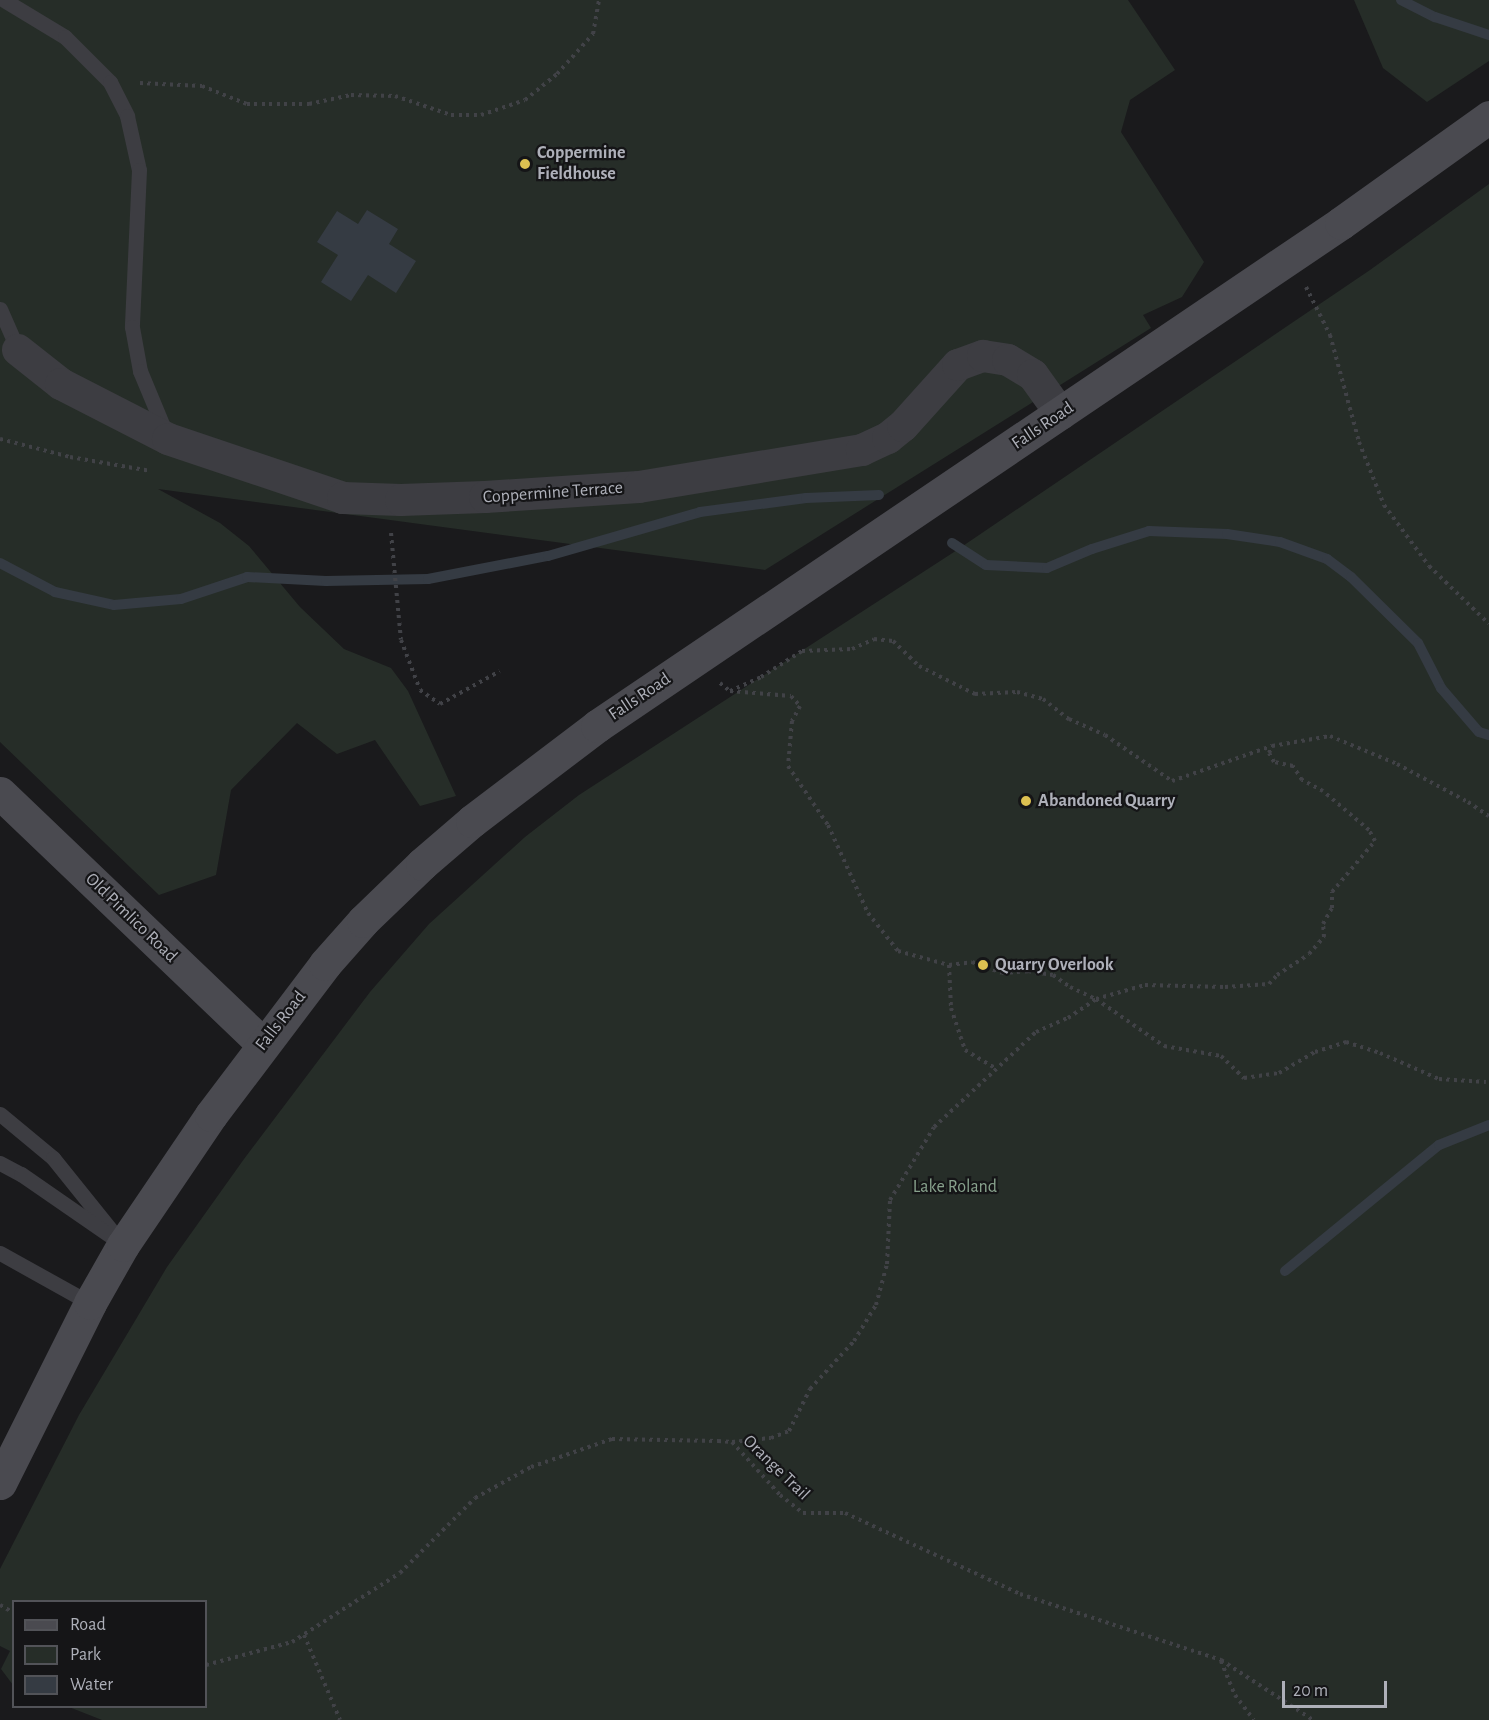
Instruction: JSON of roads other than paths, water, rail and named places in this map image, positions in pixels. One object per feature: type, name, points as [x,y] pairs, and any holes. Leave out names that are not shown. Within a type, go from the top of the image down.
[{"type":"main road","name":"Falls Road","points":[[3,1471],[90,1303],[123,1245],[263,1044],[325,964],[363,921],[422,864],[534,774],[625,707],[1291,257],[1489,117]]},
{"type":"main road","name":"Old Pimlico Road","points":[[0,793],[263,1044]]},
{"type":"street","name":"Coppermine Terrace","points":[[9,345],[61,384],[168,439],[344,498],[401,500],[639,487],[862,450],[888,438],[903,426],[958,365],[983,356],[1008,360],[1033,375],[1061,414]]},
{"type":"lane","points":[[4,0],[65,37],[110,82],[127,116],[139,170],[132,327],[140,370],[168,439]]},
{"type":"lane","points":[[0,309],[9,345]]},
{"type":"lane","points":[[0,1114],[52,1158],[123,1245]]},
{"type":"lane","points":[[0,1163],[21,1174],[123,1245]]},
{"type":"lane","points":[[0,1253],[90,1303]]},
{"type":"water","points":[[367,210],[398,229],[389,244],[416,261],[396,293],[368,275],[351,301],[321,282],[338,255],[317,242],[337,211],[358,224]]},
{"type":"waterway","points":[[1401,0],[1435,17],[1489,35]]},
{"type":"waterway","points":[[0,563],[55,592],[114,605],[181,599],[247,577],[326,581],[428,579],[548,556],[700,512],[806,498],[879,495]]},
{"type":"waterway","points":[[952,543],[986,565],[1047,568],[1092,549],[1149,531],[1227,534],[1280,542],[1327,559],[1351,577],[1418,643],[1441,688],[1479,732],[1489,735]]},
{"type":"waterway","points":[[1285,1271],[1439,1145],[1489,1125]]},
{"type":"place","name":"Coppermine Fieldhouse","points":[[525,164]]},
{"type":"place","name":"Abandoned Quarry","points":[[1026,801]]},
{"type":"place","name":"Quarry Overlook","points":[[983,965]]},
{"type":"park label","name":"Lake Roland","points":[[955,1187]]}]
